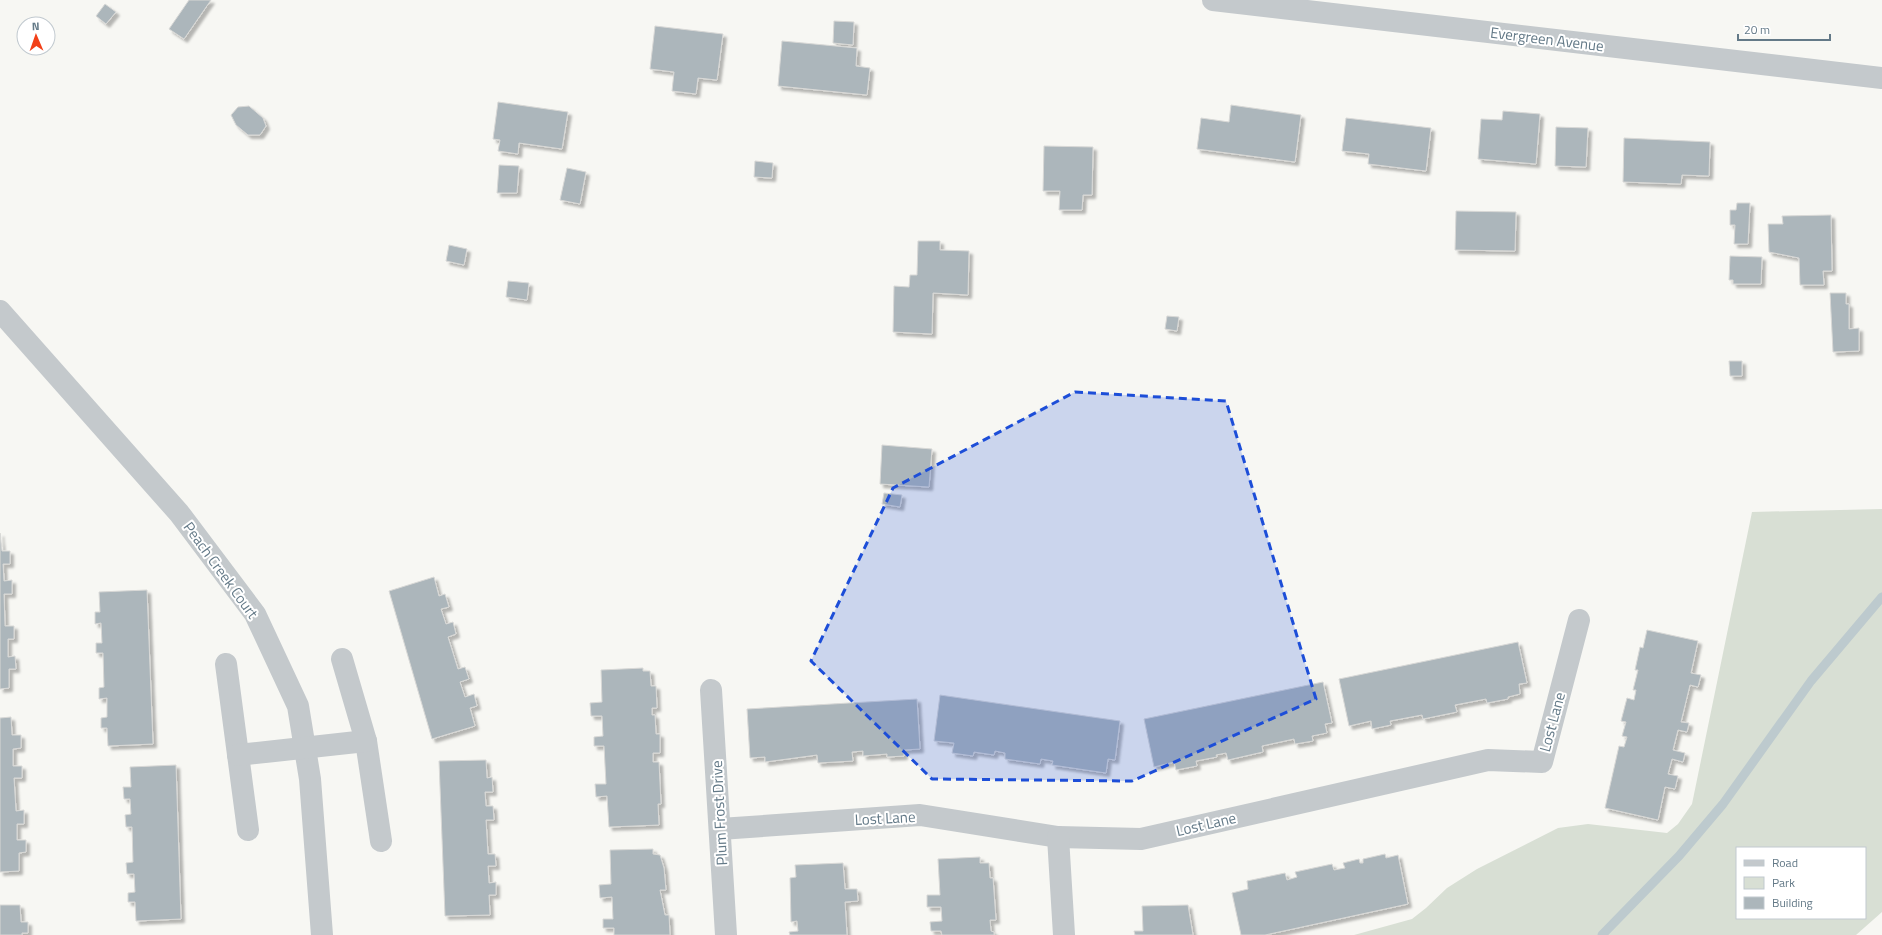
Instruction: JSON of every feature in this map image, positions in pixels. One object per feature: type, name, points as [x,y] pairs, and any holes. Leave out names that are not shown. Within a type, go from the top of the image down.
[{"type":"street","name":"Evergreen Avenue","points":[[1212,0],[1882,78]]},
{"type":"street","name":"Peach Creek Court","points":[[0,311],[179,513],[255,614],[298,706],[310,779],[322,935]]},
{"type":"street","name":"Lost Lane","points":[[720,829],[920,816],[1058,837],[1141,839],[1488,760],[1542,762],[1579,620]]},
{"type":"street","points":[[342,659],[366,741],[381,841]]},
{"type":"street","points":[[226,664],[248,830]]},
{"type":"street","name":"Plum Frost Drive","points":[[712,690],[726,935]]},
{"type":"street","points":[[238,755],[366,741]]},
{"type":"street","points":[[1058,837],[1064,935]]},
{"type":"highlighted area","points":[[1075,392],[1226,401],[1316,699],[1132,781],[932,779],[811,661],[893,488]]},
{"type":"green space","points":[[1882,509],[1882,912],[1856,935],[1354,935],[1412,919],[1447,888],[1477,869],[1558,828],[1588,824],[1667,833],[1678,824],[1692,804],[1752,512]]},
{"type":"building","points":[[189,0],[211,0],[184,39],[169,29]]},
{"type":"building","points":[[105,4],[116,12],[106,24],[96,16]]},
{"type":"building","points":[[834,21],[854,22],[853,45],[833,43]]},
{"type":"building","points":[[655,26],[723,34],[717,80],[698,78],[696,94],[672,91],[674,72],[650,69]]},
{"type":"building","points":[[782,41],[857,48],[856,66],[870,68],[867,95],[778,86]]},
{"type":"building","points":[[498,102],[568,112],[562,149],[519,143],[518,154],[498,151],[500,140],[493,139]]},
{"type":"building","points":[[1231,105],[1301,115],[1295,162],[1197,149],[1201,118],[1229,122]]},
{"type":"building","points":[[249,106],[263,118],[266,126],[260,135],[248,135],[236,125],[231,115],[238,107]]},
{"type":"building","points":[[1503,111],[1540,114],[1536,164],[1478,159],[1481,119],[1502,120]]},
{"type":"building","points":[[1346,118],[1431,128],[1426,171],[1368,164],[1369,154],[1342,151]]},
{"type":"building","points":[[1556,127],[1588,128],[1586,167],[1555,166]]},
{"type":"building","points":[[1624,138],[1710,142],[1709,176],[1682,175],[1681,184],[1623,182]]},
{"type":"building","points":[[1044,146],[1093,147],[1092,195],[1083,195],[1082,210],[1059,210],[1060,191],[1043,191]]},
{"type":"building","points":[[755,161],[773,163],[772,178],[754,177]]},
{"type":"building","points":[[499,165],[519,166],[517,193],[497,193]]},
{"type":"building","points":[[567,168],[586,172],[580,204],[560,200]]},
{"type":"building","points":[[1737,203],[1750,203],[1748,244],[1734,244],[1735,225],[1730,225],[1730,210],[1736,210]]},
{"type":"building","points":[[1456,211],[1516,212],[1515,251],[1455,250]]},
{"type":"building","points":[[1831,215],[1832,271],[1823,271],[1824,285],[1800,285],[1799,258],[1769,252],[1768,224],[1783,224],[1782,216]]},
{"type":"building","points":[[918,241],[940,241],[940,250],[969,251],[968,295],[933,293],[932,334],[893,332],[894,286],[909,287],[910,275],[917,275]]},
{"type":"building","points":[[449,245],[467,249],[464,265],[446,261]]},
{"type":"building","points":[[1730,256],[1762,257],[1761,284],[1733,284],[1733,280],[1729,280]]},
{"type":"building","points":[[508,281],[529,283],[527,300],[506,297]]},
{"type":"building","points":[[1830,293],[1846,293],[1846,304],[1849,304],[1849,329],[1859,328],[1859,351],[1833,352]]},
{"type":"building","points":[[1167,316],[1179,317],[1177,331],[1165,329]]},
{"type":"building","points":[[1729,361],[1742,361],[1742,376],[1730,376]]},
{"type":"building","points":[[882,445],[932,449],[929,487],[880,484]]},
{"type":"building","points":[[884,493],[902,495],[900,507],[882,504]]},
{"type":"building","points":[[0,533],[2,551],[10,551],[10,564],[3,564],[4,581],[12,580],[12,594],[4,594],[5,626],[14,626],[14,639],[8,639],[8,657],[15,656],[16,669],[9,669],[9,688],[0,689]]},
{"type":"building","points":[[434,577],[439,596],[445,594],[449,607],[441,609],[446,624],[453,622],[456,634],[448,637],[458,669],[465,667],[469,679],[460,682],[465,697],[474,694],[477,706],[470,708],[475,726],[432,739],[389,591]]},
{"type":"building","points":[[147,590],[153,744],[108,746],[107,728],[101,728],[101,718],[107,717],[107,698],[99,699],[99,688],[104,687],[103,653],[96,653],[96,643],[102,643],[101,623],[95,624],[95,612],[100,612],[99,592]]},
{"type":"building","points":[[1647,630],[1698,641],[1691,673],[1701,675],[1698,687],[1690,685],[1681,722],[1689,723],[1687,732],[1678,730],[1673,750],[1685,753],[1683,762],[1672,759],[1668,774],[1678,776],[1675,789],[1665,787],[1658,820],[1605,808],[1619,746],[1624,747],[1627,737],[1622,736],[1626,722],[1621,721],[1627,698],[1634,700],[1636,690],[1633,690],[1638,670],[1635,670],[1640,647],[1643,648]]},
{"type":"building","points":[[1518,642],[1527,683],[1519,684],[1520,694],[1508,697],[1508,699],[1487,703],[1486,699],[1455,705],[1457,712],[1423,719],[1422,715],[1390,721],[1391,725],[1372,729],[1371,721],[1349,726],[1339,679]]},
{"type":"building","points":[[643,668],[643,671],[650,671],[651,686],[656,686],[657,708],[652,708],[652,715],[655,715],[656,734],[660,734],[660,753],[653,753],[653,762],[659,762],[661,804],[658,804],[659,825],[609,827],[607,796],[596,797],[595,784],[606,784],[604,746],[594,746],[594,737],[603,736],[602,716],[591,716],[590,703],[602,702],[601,670]]},
{"type":"building","points":[[1323,682],[1332,723],[1325,724],[1327,733],[1312,736],[1313,741],[1295,744],[1294,739],[1262,746],[1263,752],[1228,760],[1226,753],[1216,755],[1217,757],[1196,761],[1197,766],[1176,770],[1174,762],[1154,767],[1144,719]]},
{"type":"building","points":[[940,695],[1120,721],[1115,760],[1108,759],[1106,773],[1052,765],[1053,761],[1041,759],[1040,764],[1005,759],[1005,753],[995,751],[994,755],[974,752],[973,756],[952,753],[954,743],[934,741]]},
{"type":"building","points":[[917,699],[920,749],[904,750],[904,756],[887,757],[887,754],[863,756],[863,751],[852,752],[853,761],[818,763],[817,755],[765,762],[765,757],[750,758],[747,709]]},
{"type":"building","points":[[11,717],[12,735],[21,735],[21,748],[13,749],[13,766],[22,766],[22,778],[14,778],[16,811],[24,810],[24,824],[17,824],[17,840],[26,840],[26,852],[19,853],[19,871],[0,872],[0,718]]},
{"type":"building","points":[[486,760],[487,778],[492,777],[493,792],[485,792],[486,806],[493,806],[494,820],[486,820],[488,854],[495,854],[496,866],[488,866],[489,883],[496,882],[496,895],[489,895],[490,915],[445,916],[439,761]]},
{"type":"building","points":[[176,765],[181,919],[136,921],[135,902],[128,902],[128,893],[135,892],[134,874],[127,874],[126,863],[133,862],[132,827],[126,827],[125,815],[131,814],[130,799],[124,799],[123,787],[131,787],[130,767]]},
{"type":"building","points":[[653,849],[653,854],[660,855],[664,868],[666,890],[660,890],[665,915],[669,915],[670,935],[614,935],[614,928],[603,928],[603,919],[613,919],[612,897],[600,898],[599,885],[611,884],[610,850]]},
{"type":"building","points":[[1385,854],[1386,858],[1398,855],[1408,904],[1265,935],[1241,935],[1232,893],[1248,889],[1247,881],[1285,873],[1287,880],[1297,877],[1295,872],[1332,864],[1334,870],[1345,868],[1343,863],[1359,859],[1360,863],[1363,863],[1363,859]]},
{"type":"building","points":[[980,857],[980,863],[989,863],[990,878],[993,878],[996,920],[990,920],[991,931],[994,932],[994,935],[942,935],[941,931],[931,931],[930,922],[942,921],[941,907],[927,907],[927,895],[940,895],[938,859]]},
{"type":"building","points":[[843,863],[845,889],[857,889],[858,901],[845,902],[847,935],[790,935],[789,932],[798,931],[797,921],[791,922],[790,878],[796,877],[795,865]]},
{"type":"building","points":[[0,905],[20,905],[21,922],[28,922],[28,933],[22,933],[22,935],[0,935]]},
{"type":"building","points":[[1188,905],[1193,935],[1135,935],[1134,931],[1143,931],[1142,906]]},
{"type":"waterway","points":[[1602,935],[1679,856],[1723,804],[1811,681],[1882,597]]}]
